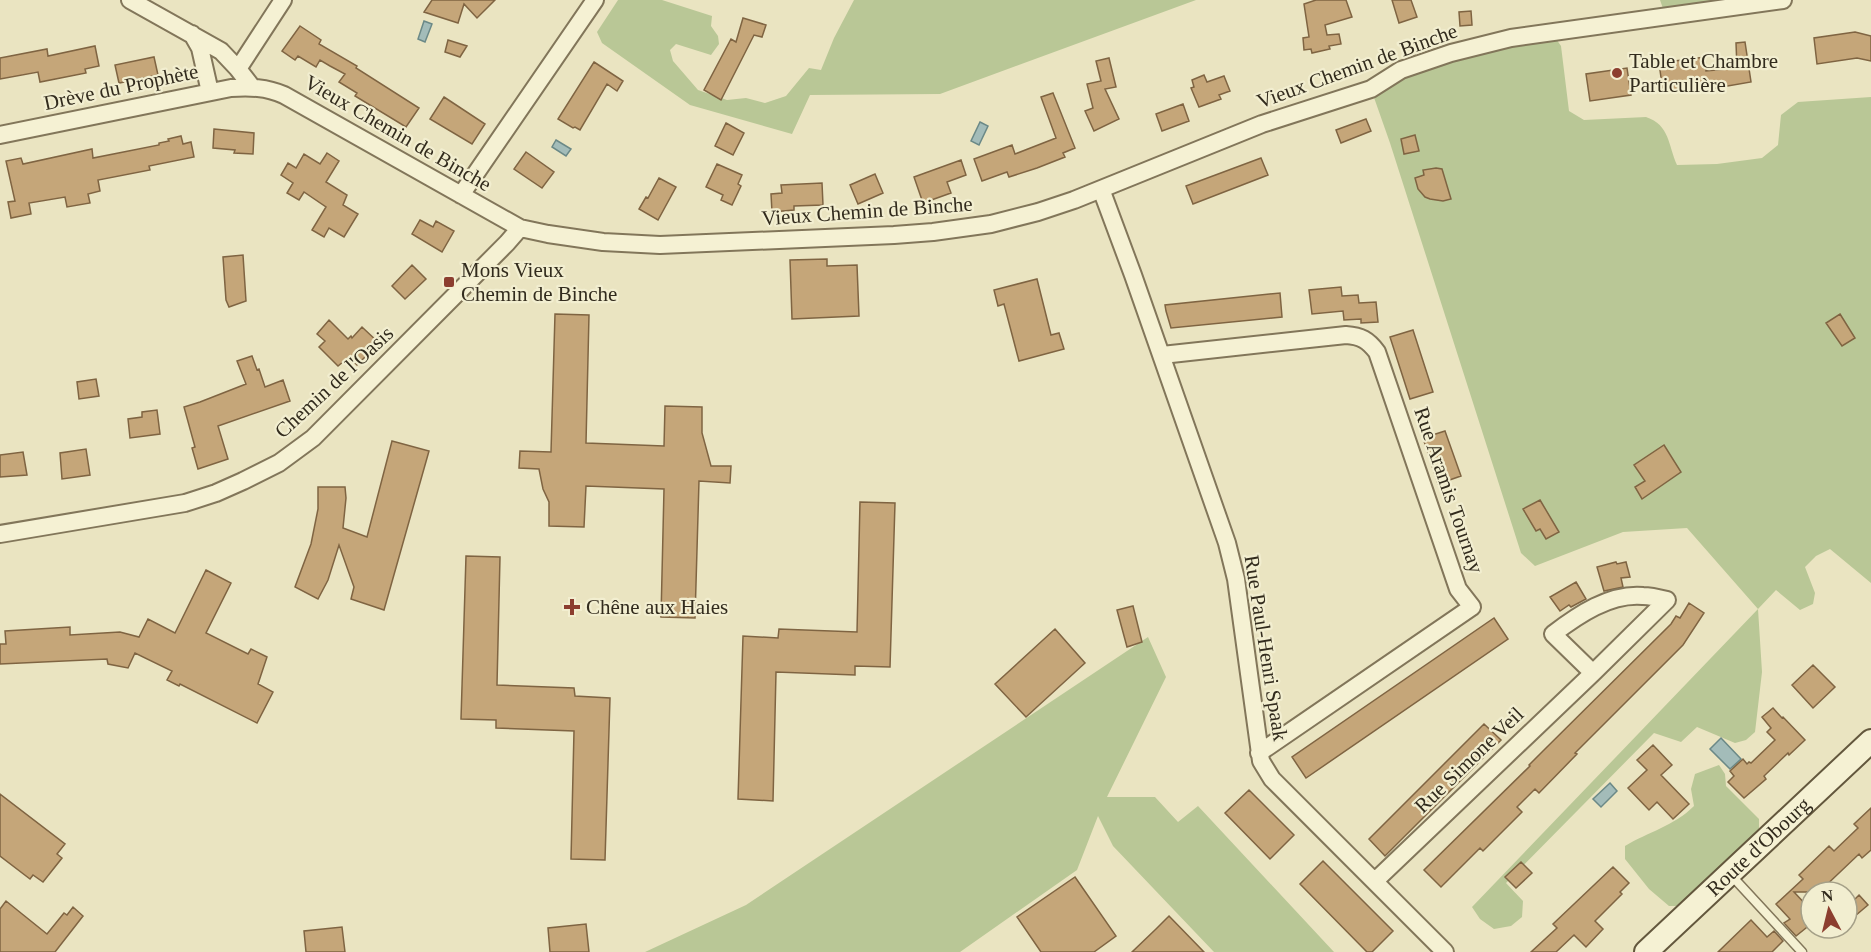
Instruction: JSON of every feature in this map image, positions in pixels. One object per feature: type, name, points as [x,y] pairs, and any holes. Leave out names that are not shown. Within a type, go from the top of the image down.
[{"type":"main road","name":"Route d'Obourg","points":[[1646,952],[1871,741]]},
{"type":"street","points":[[130,0],[221,51],[252,87]]},
{"type":"street","points":[[238,69],[283,0]]},
{"type":"street","points":[[461,195],[595,0]]},
{"type":"street","name":"Vieux Chemin de Binche","points":[[252,87],[269,88],[284,94],[520,228],[603,242],[660,245],[894,235],[991,224],[1038,212],[1262,124],[1371,89],[1401,70],[1451,53],[1511,38],[1783,0]]},
{"type":"street","points":[[192,34],[200,48],[210,92]]},
{"type":"street","name":"Drève du Prophète","points":[[0,135],[231,88],[252,87]]},
{"type":"street","name":"Rue Paul-Henri Spaak","points":[[1101,189],[1162,355],[1227,543],[1236,579],[1261,761],[1272,779],[1445,952]]},
{"type":"street","name":"Chemin de l'Oasis","points":[[0,534],[185,503],[216,493],[279,463],[313,438],[520,228]]},
{"type":"street","name":"Rue Aramis Tournay","points":[[1162,355],[1346,335],[1365,339],[1377,352],[1458,589],[1472,607],[1259,753]]},
{"type":"street","name":"Rue Simone Veil","points":[[1375,881],[1593,673],[1667,600],[1642,595],[1619,598],[1574,618],[1553,634],[1593,673]]},
{"type":"lane","points":[[1730,874],[1802,952]]},
{"type":"green space","points":[[618,0],[662,0],[712,16],[711,26],[718,36],[719,44],[711,55],[676,44],[670,50],[673,61],[698,90],[727,100],[746,98],[765,103],[786,96],[809,68],[821,70],[834,38],[854,0],[1196,0],[940,94],[810,95],[792,134],[690,105],[602,43],[597,32]]},
{"type":"green space","points":[[1660,0],[1783,0],[1666,17]]},
{"type":"green space","points":[[1552,33],[1561,46],[1569,111],[1584,120],[1646,117],[1654,121],[1664,130],[1677,165],[1717,164],[1762,158],[1778,145],[1781,115],[1798,102],[1871,97],[1871,583],[1830,549],[1816,556],[1805,567],[1815,593],[1813,604],[1800,610],[1776,590],[1758,609],[1687,528],[1623,532],[1535,566],[1521,553],[1371,89],[1401,70]]},
{"type":"green space","points":[[1758,609],[1762,672],[1755,732],[1746,740],[1735,743],[1697,727],[1681,742],[1654,733],[1506,883],[1523,901],[1522,917],[1511,926],[1494,929],[1480,919],[1472,907]]},
{"type":"green space","points":[[1148,637],[1166,677],[1107,797],[1155,797],[1178,822],[1198,806],[1334,952],[1214,952],[1113,846],[1098,816],[1077,870],[960,952],[645,952],[746,905]]},
{"type":"green space","points":[[1719,765],[1725,774],[1726,786],[1759,819],[1759,829],[1682,906],[1669,906],[1649,889],[1625,859],[1625,846],[1686,813],[1694,806],[1691,789],[1695,774]]},
{"type":"water","points":[[424,21],[432,24],[425,42],[418,39]]},
{"type":"water","points":[[980,122],[988,126],[979,145],[971,141]]},
{"type":"water","points":[[556,140],[571,149],[566,156],[552,147]]},
{"type":"water","points":[[1721,738],[1741,759],[1730,769],[1710,749]]},
{"type":"water","points":[[1610,783],[1617,791],[1601,807],[1593,799]]},
{"type":"building","points":[[432,0],[495,0],[477,18],[464,4],[458,23],[424,12]]},
{"type":"building","points":[[1316,0],[1346,0],[1352,17],[1325,25],[1327,35],[1339,34],[1341,44],[1312,53],[1311,49],[1304,50],[1303,38],[1309,37],[1304,4]]},
{"type":"building","points":[[1392,0],[1411,0],[1417,17],[1399,23]]},
{"type":"building","points":[[1471,11],[1472,25],[1460,26],[1459,12]]},
{"type":"building","points":[[743,18],[766,25],[762,37],[754,35],[721,100],[704,90],[731,39],[736,42]]},
{"type":"building","points":[[300,26],[321,40],[319,44],[357,66],[356,68],[419,108],[406,127],[355,96],[357,93],[339,82],[345,74],[320,60],[316,67],[298,56],[295,60],[282,51]]},
{"type":"building","points":[[1855,32],[1871,36],[1871,61],[1857,58],[1817,64],[1814,38]]},
{"type":"building","points":[[448,40],[467,46],[460,57],[445,52]]},
{"type":"building","points":[[1745,42],[1751,82],[1716,88],[1703,87],[1663,92],[1659,63],[1705,57],[1706,71],[1737,68],[1736,43]]},
{"type":"building","points":[[95,46],[99,66],[85,69],[86,73],[40,82],[38,72],[0,79],[0,58],[47,49],[48,56]]},
{"type":"building","points":[[154,57],[158,75],[119,83],[115,65]]},
{"type":"building","points":[[1109,58],[1116,87],[1105,89],[1119,119],[1094,131],[1085,111],[1093,108],[1087,84],[1101,81],[1096,61]]},
{"type":"building","points":[[594,62],[623,81],[617,91],[607,84],[580,130],[558,119]]},
{"type":"building","points":[[1627,68],[1631,95],[1590,101],[1586,74]]},
{"type":"building","points":[[1204,75],[1207,82],[1224,76],[1230,91],[1219,95],[1221,99],[1199,107],[1191,88],[1194,87],[1192,80]]},
{"type":"building","points":[[1053,93],[1075,148],[1063,153],[1065,157],[1037,168],[1009,177],[1007,172],[982,181],[974,159],[1012,145],[1015,154],[1056,138],[1041,97]]},
{"type":"building","points":[[444,97],[485,124],[472,144],[430,119]]},
{"type":"building","points":[[1183,104],[1189,121],[1162,131],[1156,114]]},
{"type":"building","points":[[1366,119],[1371,131],[1341,143],[1336,130]]},
{"type":"building","points":[[726,123],[744,133],[733,155],[715,146]]},
{"type":"building","points":[[214,129],[254,133],[253,154],[234,153],[235,150],[213,148]]},
{"type":"building","points":[[1415,135],[1419,151],[1404,154],[1401,139]]},
{"type":"building","points":[[181,136],[183,144],[191,142],[194,157],[149,166],[150,170],[98,180],[100,191],[88,194],[90,203],[67,207],[65,197],[29,203],[31,214],[11,218],[8,202],[15,201],[6,161],[21,158],[23,164],[92,149],[93,158],[159,145],[159,143],[169,141],[168,139]]},
{"type":"building","points":[[526,152],[554,172],[542,188],[514,169]]},
{"type":"building","points":[[327,153],[339,161],[326,182],[347,195],[343,205],[358,214],[344,237],[329,228],[324,237],[312,230],[326,207],[304,192],[299,200],[287,193],[293,183],[281,175],[288,163],[296,168],[304,154],[320,164]]},
{"type":"building","points":[[1261,158],[1268,175],[1193,204],[1186,186]]},
{"type":"building","points":[[961,160],[966,175],[947,182],[951,193],[923,203],[914,177]]},
{"type":"building","points":[[717,164],[742,175],[738,184],[741,186],[732,205],[721,200],[723,195],[706,187]]},
{"type":"building","points":[[1442,169],[1451,199],[1443,201],[1430,199],[1418,189],[1415,178],[1424,175],[1423,170]]},
{"type":"building","points":[[875,174],[883,193],[858,204],[850,185]]},
{"type":"building","points":[[659,178],[676,187],[658,220],[639,209]]},
{"type":"building","points":[[822,183],[823,205],[794,206],[794,210],[772,212],[771,194],[782,193],[781,185]]},
{"type":"building","points":[[420,220],[433,227],[436,221],[454,231],[442,252],[412,234]]},
{"type":"building","points":[[243,255],[246,301],[229,307],[226,300],[223,257]]},
{"type":"building","points":[[827,259],[827,266],[857,265],[859,316],[792,319],[790,260]]},
{"type":"building","points":[[412,265],[426,279],[405,299],[392,286]]},
{"type":"building","points":[[1037,279],[1051,335],[1059,333],[1064,349],[1019,361],[1004,304],[998,306],[994,290]]},
{"type":"building","points":[[1341,287],[1342,296],[1358,295],[1359,303],[1376,302],[1378,322],[1361,323],[1361,319],[1344,320],[1343,311],[1312,314],[1309,290]]},
{"type":"building","points":[[1280,293],[1282,317],[1171,328],[1165,305]]},
{"type":"building","points":[[555,314],[589,315],[586,443],[664,446],[665,406],[702,407],[702,433],[711,466],[731,466],[730,483],[699,481],[695,618],[661,617],[664,489],[586,486],[584,527],[549,526],[549,502],[543,489],[539,469],[519,468],[520,451],[551,452]]},
{"type":"building","points":[[1840,314],[1855,338],[1842,346],[1826,323]]},
{"type":"building","points":[[329,320],[348,339],[351,336],[352,338],[362,327],[379,343],[357,365],[349,357],[338,366],[319,347],[325,341],[317,334]]},
{"type":"building","points":[[1413,330],[1433,392],[1410,399],[1390,337]]},
{"type":"building","points":[[252,356],[265,387],[283,380],[290,401],[218,426],[228,459],[198,469],[192,448],[195,447],[184,407],[246,384],[237,361]]},
{"type":"building","points":[[96,379],[99,396],[79,399],[77,382]]},
{"type":"building","points":[[157,410],[160,434],[130,438],[128,419],[142,417],[142,412]]},
{"type":"building","points":[[1445,431],[1461,476],[1438,484],[1423,438]]},
{"type":"building","points":[[392,441],[429,451],[384,610],[351,599],[354,587],[339,545],[328,580],[318,599],[295,587],[311,544],[318,509],[318,487],[345,487],[343,528],[367,537]]},
{"type":"building","points":[[1664,445],[1681,472],[1642,499],[1635,487],[1645,481],[1634,465]]},
{"type":"building","points":[[86,449],[90,475],[62,479],[60,453]]},
{"type":"building","points":[[23,452],[27,475],[0,477],[0,455]]},
{"type":"building","points":[[1540,500],[1559,532],[1546,539],[1540,529],[1536,531],[1523,509]]},
{"type":"building","points":[[860,502],[895,503],[890,667],[855,666],[855,675],[776,672],[773,801],[738,799],[743,636],[778,638],[779,629],[857,632]]},
{"type":"building","points":[[466,556],[500,557],[497,685],[574,688],[575,696],[610,698],[605,860],[571,859],[574,731],[496,728],[496,720],[461,719]]},
{"type":"building","points":[[1616,562],[1617,564],[1626,562],[1630,577],[1621,578],[1623,587],[1604,591],[1597,567]]},
{"type":"building","points":[[206,570],[231,583],[206,633],[248,654],[251,649],[267,657],[258,684],[273,692],[257,723],[180,684],[179,686],[167,680],[172,671],[135,653],[128,668],[108,664],[107,659],[0,664],[0,644],[6,644],[5,631],[70,627],[70,635],[120,632],[139,637],[148,619],[175,633]]},
{"type":"building","points":[[1576,582],[1586,599],[1560,611],[1550,597]]},
{"type":"building","points":[[1689,603],[1704,613],[1683,645],[1575,753],[1577,754],[1539,793],[1535,789],[1517,807],[1522,812],[1483,851],[1480,848],[1441,887],[1424,870],[1671,624],[1676,616],[1680,618]]},
{"type":"building","points":[[1133,606],[1142,642],[1127,647],[1117,610]]},
{"type":"building","points":[[1494,618],[1508,639],[1306,778],[1292,757]]},
{"type":"building","points":[[1055,629],[1085,663],[1026,717],[995,684]]},
{"type":"building","points":[[1813,665],[1835,687],[1813,708],[1792,685]]},
{"type":"building","points":[[1773,708],[1805,740],[1789,755],[1788,753],[1764,776],[1766,779],[1744,798],[1728,782],[1734,776],[1730,771],[1743,759],[1747,764],[1751,763],[1775,740],[1767,732],[1771,728],[1762,717]]},
{"type":"building","points":[[1484,724],[1501,740],[1385,856],[1369,839]]},
{"type":"building","points":[[1653,745],[1672,765],[1661,775],[1689,804],[1673,819],[1657,802],[1649,810],[1628,788],[1647,770],[1637,760]]},
{"type":"building","points":[[1249,790],[1294,835],[1270,859],[1225,813]]},
{"type":"building","points":[[0,794],[65,844],[57,854],[62,858],[43,882],[33,875],[30,879],[0,856]]},
{"type":"building","points":[[1871,808],[1871,850],[1862,858],[1859,854],[1832,880],[1802,880],[1799,875],[1829,846],[1834,851],[1858,828],[1854,824]]},
{"type":"building","points":[[1323,861],[1393,931],[1372,952],[1367,952],[1300,884]]},
{"type":"building","points":[[1521,862],[1532,873],[1516,888],[1505,877]]},
{"type":"building","points":[[1613,867],[1629,883],[1620,892],[1622,894],[1595,921],[1603,929],[1586,947],[1574,935],[1556,952],[1531,952],[1557,928],[1553,924]]},
{"type":"building","points":[[1075,877],[1116,936],[1094,952],[1041,952],[1017,917]]},
{"type":"building","points":[[1799,883],[1799,892],[1794,892],[1799,897],[1799,934],[1796,936],[1784,923],[1790,919],[1776,904]]},
{"type":"building","points":[[1859,895],[1868,905],[1859,913]]},
{"type":"building","points":[[6,901],[47,934],[64,913],[67,915],[73,907],[83,916],[55,952],[0,952],[0,909]]},
{"type":"building","points":[[1169,916],[1204,952],[1132,952],[1156,929]]},
{"type":"building","points":[[1751,920],[1767,937],[1774,931],[1783,941],[1772,952],[1718,952]]},
{"type":"building","points":[[586,924],[589,952],[550,952],[548,928]]},
{"type":"building","points":[[342,927],[345,952],[306,952],[304,931]]},
{"type":"place","name":"Table et Chambre Particulière","points":[[1617,73]]},
{"type":"place","name":"Mons Vieux Chemin de Binche","points":[[449,282]]},
{"type":"place","name":"Chêne aux Haies","points":[[572,607]]}]
